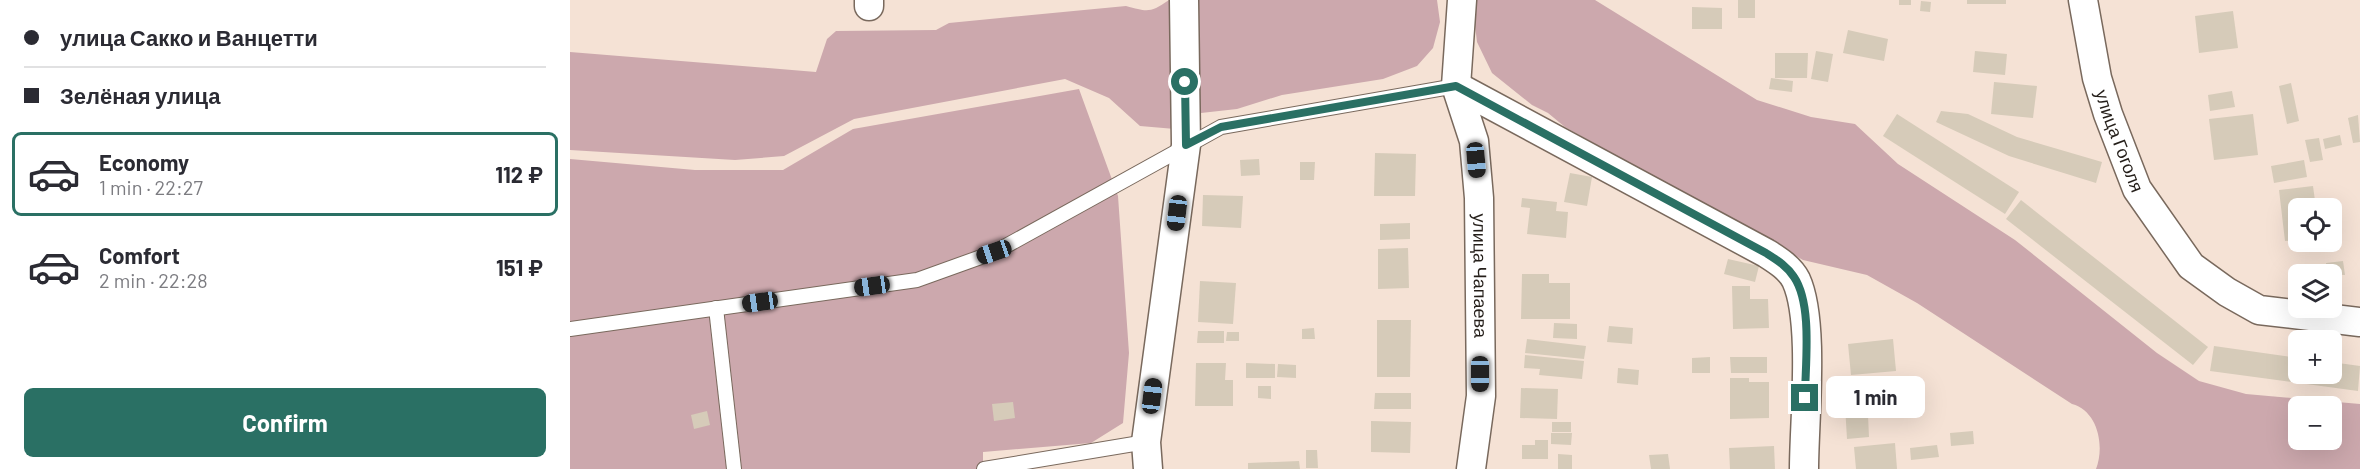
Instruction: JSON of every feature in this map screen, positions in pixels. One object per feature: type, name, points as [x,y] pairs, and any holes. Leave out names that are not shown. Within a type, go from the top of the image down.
[{"type":"street","points":[[1147,455],[1186,145],[1184,0]]},
{"type":"street","points":[[1462,0],[1456,86],[1766,253],[1785,266],[1796,279],[1806,328],[1804,469]]},
{"type":"street","name":"улица Гоголя","points":[[2083,0],[2105,105],[2137,189],[2191,266],[2227,292],[2259,310],[2360,322]]},
{"type":"street","name":"улица Чапаева","points":[[1456,86],[1474,141],[1479,198],[1480,396],[1471,469]]},
{"type":"lane","points":[[570,329],[917,280],[994,252],[1221,127],[1456,86]]},
{"type":"lane","points":[[716,308],[734,469]]},
{"type":"lane","points":[[989,469],[1147,455]]},
{"type":"shaded area","points":[[1169,0],[1437,0],[1440,22],[1433,48],[1417,66],[1383,79],[1282,95],[1237,109],[1201,113],[1175,129],[1140,126],[1109,98],[1065,79],[854,119],[784,156],[735,160],[570,150],[570,52],[816,72],[827,39],[836,31],[936,30],[949,23],[1126,6],[1149,10]]},
{"type":"shaded area","points":[[1472,0],[1595,0],[1757,100],[1811,117],[1855,124],[1898,164],[2015,240],[2157,353],[2199,381],[2246,394],[2288,398],[2288,450],[2342,450],[2342,402],[2360,404],[2360,469],[2096,469],[2100,450],[2097,430],[2088,414],[2081,408],[1917,303],[1867,275],[1803,260],[1565,127],[1548,113],[1532,105],[1492,73],[1477,42]]},
{"type":"shaded area","points":[[1079,89],[1118,196],[1129,353],[1123,423],[1091,443],[983,452],[983,469],[570,469],[570,159],[695,170],[783,170],[853,129]]},
{"type":"building","points":[[1738,0],[1755,0],[1755,18],[1738,18]]},
{"type":"building","points":[[1899,0],[1911,0],[1911,5],[1899,5]]},
{"type":"building","points":[[1967,0],[2006,0],[2006,4],[1967,4]]},
{"type":"building","points":[[1921,1],[1931,2],[1930,12],[1920,11]]},
{"type":"building","points":[[1692,7],[1722,8],[1722,29],[1692,29]]},
{"type":"building","points":[[2233,11],[2238,48],[2199,53],[2195,16]]},
{"type":"building","points":[[1848,30],[1888,39],[1884,61],[1843,53]]},
{"type":"building","points":[[1816,51],[1833,54],[1828,82],[1811,79]]},
{"type":"building","points":[[1975,51],[2007,54],[2005,75],[1973,72]]},
{"type":"building","points":[[1775,53],[1808,53],[1807,78],[1775,78]]},
{"type":"building","points":[[1771,78],[1793,81],[1792,92],[1769,89]]},
{"type":"building","points":[[1994,82],[2037,86],[2033,118],[1991,114]]},
{"type":"building","points":[[2291,83],[2299,121],[2287,124],[2279,86]]},
{"type":"building","points":[[2232,91],[2235,107],[2210,111],[2208,95]]},
{"type":"building","points":[[1941,111],[1968,114],[2017,137],[2102,162],[2096,183],[2009,156],[1936,122]]},
{"type":"building","points":[[1897,114],[2019,192],[2005,214],[1883,136]]},
{"type":"building","points":[[2253,114],[2258,155],[2214,160],[2209,119]]},
{"type":"building","points":[[2358,115],[2360,142],[2353,143],[2348,118]]},
{"type":"building","points":[[2340,135],[2342,145],[2325,149],[2323,139]]},
{"type":"building","points":[[2319,138],[2323,160],[2310,162],[2305,140]]},
{"type":"building","points":[[1375,153],[1416,154],[1415,196],[1374,196]]},
{"type":"building","points":[[1259,159],[1260,175],[1241,176],[1240,160]]},
{"type":"building","points":[[2304,160],[2307,177],[2274,183],[2271,166]]},
{"type":"building","points":[[1300,162],[1315,162],[1314,180],[1300,180]]},
{"type":"building","points":[[1570,173],[1592,177],[1587,206],[1564,202]]},
{"type":"building","points":[[2313,186],[2315,198],[2288,198],[2288,241],[2285,241],[2279,190]]},
{"type":"building","points":[[1203,195],[1243,196],[1241,228],[1202,226]]},
{"type":"building","points":[[1522,198],[1557,202],[1556,211],[1568,212],[1566,238],[1527,234],[1530,208],[1521,207]]},
{"type":"building","points":[[2021,200],[2208,347],[2193,365],[2006,219]]},
{"type":"building","points":[[1410,223],[1410,239],[1380,240],[1380,224]]},
{"type":"building","points":[[1408,248],[1409,288],[1378,289],[1378,249]]},
{"type":"building","points":[[1728,259],[1759,266],[1755,282],[1724,274]]},
{"type":"building","points":[[2343,261],[2345,275],[2342,275],[2342,264],[2326,263]]},
{"type":"building","points":[[1522,274],[1549,274],[1549,283],[1570,283],[1570,319],[1521,319]]},
{"type":"building","points":[[1200,281],[1236,283],[1233,324],[1198,322]]},
{"type":"building","points":[[1732,286],[1750,286],[1750,299],[1768,299],[1769,328],[1733,329]]},
{"type":"building","points":[[1377,320],[1411,320],[1410,377],[1377,377]]},
{"type":"building","points":[[1554,323],[1577,324],[1577,339],[1553,338]]},
{"type":"building","points":[[1609,326],[1633,328],[1632,344],[1607,342]]},
{"type":"building","points":[[1314,328],[1315,339],[1302,339],[1302,329]]},
{"type":"building","points":[[1198,331],[1224,331],[1224,343],[1197,343]]},
{"type":"building","points":[[1227,332],[1239,332],[1239,341],[1226,341]]},
{"type":"building","points":[[1527,339],[1586,346],[1584,359],[1525,353]]},
{"type":"building","points":[[1893,339],[1896,371],[1851,375],[1848,344]]},
{"type":"building","points":[[2214,346],[2288,357],[2288,382],[2210,371]]},
{"type":"building","points":[[1525,355],[1584,361],[1582,379],[1539,375],[1540,369],[1524,368]]},
{"type":"building","points":[[1710,357],[1710,373],[1692,373],[1692,358]]},
{"type":"building","points":[[1730,357],[1767,357],[1767,373],[1731,373]]},
{"type":"building","points":[[1196,363],[1226,363],[1225,380],[1233,380],[1233,406],[1195,406]]},
{"type":"building","points":[[1246,363],[1275,364],[1275,378],[1246,378]]},
{"type":"building","points":[[1278,364],[1296,365],[1296,378],[1277,377]]},
{"type":"building","points":[[2342,364],[2360,366],[2358,391],[2306,384],[2342,384]]},
{"type":"building","points":[[1618,368],[1639,370],[1638,385],[1617,383]]},
{"type":"building","points":[[1730,378],[1749,378],[1749,382],[1769,382],[1769,418],[1730,419]]},
{"type":"building","points":[[1258,386],[1271,386],[1271,399],[1258,398]]},
{"type":"building","points":[[1884,386],[1887,414],[1868,415],[1869,437],[1847,439],[1844,389]]},
{"type":"building","points":[[1521,388],[1558,389],[1557,419],[1520,418]]},
{"type":"building","points":[[1375,393],[1411,393],[1411,409],[1374,409]]},
{"type":"building","points":[[1013,402],[1015,418],[994,421],[992,404]]},
{"type":"building","points":[[707,411],[710,425],[694,429],[691,415]]},
{"type":"building","points":[[1371,421],[1411,422],[1410,453],[1371,452]]},
{"type":"building","points":[[1552,422],[1571,422],[1571,432],[1552,432]]},
{"type":"building","points":[[1973,431],[1974,444],[1951,446],[1950,433]]},
{"type":"building","points":[[1551,433],[1572,433],[1571,445],[1551,444]]},
{"type":"building","points":[[1535,440],[1548,440],[1548,459],[1522,459],[1522,445],[1535,445]]},
{"type":"building","points":[[1895,443],[1897,469],[1856,469],[1854,447]]},
{"type":"building","points":[[1937,445],[1939,457],[1911,460],[1910,448]]},
{"type":"building","points":[[1774,446],[1775,469],[1730,469],[1729,448]]},
{"type":"building","points":[[1306,450],[1317,450],[1318,468],[1306,468]]},
{"type":"building","points":[[1558,454],[1572,455],[1572,469],[1558,469]]},
{"type":"building","points":[[1668,454],[1670,469],[1651,469],[1649,455]]},
{"type":"building","points":[[1299,461],[1300,469],[1248,469],[1248,463]]},
{"type":"route","points":[[1185,82],[1186,145],[1221,127],[1456,86],[1766,253],[1785,266],[1796,279],[1802,300],[1806,328],[1805,398]]}]
